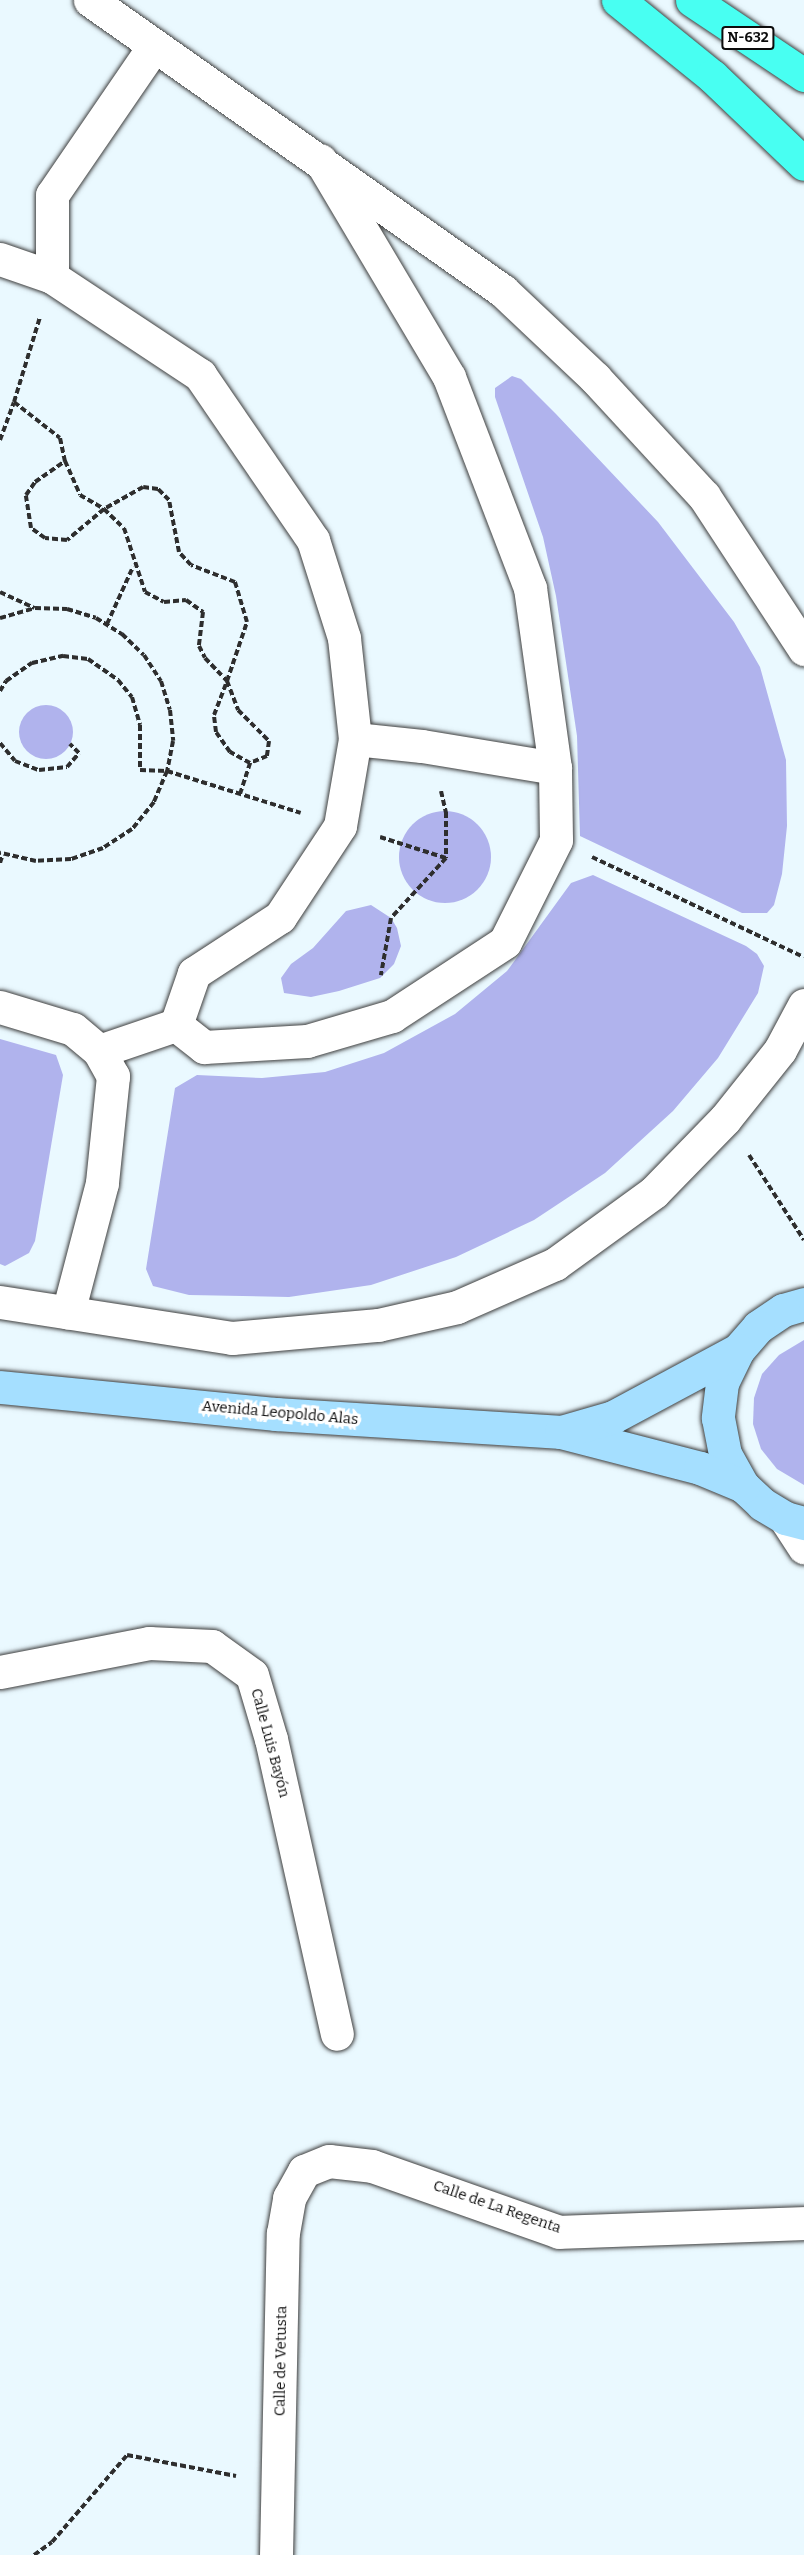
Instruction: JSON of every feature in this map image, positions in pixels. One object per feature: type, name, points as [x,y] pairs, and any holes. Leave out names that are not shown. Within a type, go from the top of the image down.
[{"type":"highway","points":[[618,0],[712,76],[804,164]]},
{"type":"highway","name":"N-632","points":[[692,0],[804,75]]},
{"type":"main road","points":[[794,1521],[762,1504],[743,1486],[725,1454],[718,1418],[722,1383],[738,1350],[758,1327],[783,1310],[804,1304]]},
{"type":"main road","name":"Avenida Leopoldo Alas","points":[[561,1432],[613,1417],[658,1396],[738,1350]]},
{"type":"main road","name":"Avenida Leopoldo Alas","points":[[0,1387],[276,1414],[561,1432],[700,1468],[743,1486]]},
{"type":"street","points":[[90,0],[503,291],[595,378],[704,496],[804,649]]},
{"type":"street","points":[[52,277],[52,195],[154,46]]},
{"type":"street","points":[[176,1025],[204,1047],[307,1041],[392,1016],[505,942],[556,840],[555,768],[530,588],[453,388],[320,160]]},
{"type":"street","points":[[0,259],[52,277],[200,375],[313,540],[344,638],[355,739],[340,826],[280,917],[194,973],[176,1025]]},
{"type":"street","points":[[355,739],[422,746],[555,768]]},
{"type":"street","points":[[0,1302],[232,1338],[378,1325],[458,1306],[555,1263],[654,1192],[725,1119],[780,1050],[804,1005]]},
{"type":"street","points":[[0,1007],[73,1029],[99,1051],[113,1076],[102,1183],[68,1313]]},
{"type":"street","points":[[99,1051],[176,1025]]},
{"type":"street","points":[[794,1521],[804,1547]]},
{"type":"street","name":"Calle Luis Bayón","points":[[0,1672],[149,1642],[212,1646],[252,1675],[271,1739],[337,2034]]},
{"type":"street","name":"Calle de La Regenta","points":[[304,2171],[329,2161],[372,2166],[559,2232],[804,2223]]},
{"type":"street","name":"Calle de Vetusta","points":[[276,2555],[284,2233],[289,2198],[304,2171]]},
{"type":"path","points":[[0,440],[52,277]]},
{"type":"path","points":[[14,402],[60,438],[65,461],[80,495],[104,509],[124,528],[133,566],[145,592],[164,602],[186,600],[203,612],[199,646],[205,658],[227,681],[238,710],[269,741],[267,756],[250,763],[240,794]]},
{"type":"path","points":[[65,461],[35,482],[26,495],[31,528],[45,538],[67,540],[104,509],[143,486],[158,489],[169,500],[179,552],[191,565],[235,582],[248,622],[214,715],[216,732],[230,752],[250,763]]},
{"type":"path","points":[[107,624],[133,566]]},
{"type":"path","points":[[0,592],[35,608]]},
{"type":"path","points":[[0,618],[35,608],[67,609],[107,624],[144,655],[161,681],[170,710],[173,741],[167,771],[154,802],[132,829],[103,848],[59,860],[36,861],[1,854],[0,863]]},
{"type":"path","points":[[0,691],[6,681],[32,663],[63,656],[88,659],[118,680],[132,697],[141,725],[141,770],[167,771],[446,858]]},
{"type":"path","points":[[0,743],[15,761],[39,770],[67,767],[80,753],[70,744]]},
{"type":"path","points":[[380,978],[391,918],[446,858],[446,812],[441,788],[423,766],[422,746]]},
{"type":"path","points":[[556,840],[804,957]]},
{"type":"path","points":[[725,1119],[804,1240]]},
{"type":"path","points":[[33,2555],[52,2542],[127,2455],[236,2476]]},
{"type":"shaded area","points":[[512,376],[521,379],[556,414],[658,522],[734,622],[760,667],[786,760],[787,826],[782,874],[774,905],[767,913],[742,913],[580,836],[577,736],[556,596],[543,537],[495,397],[495,388]]},
{"type":"shaded area","points":[[46,705],[56,707],[65,713],[71,722],[73,732],[71,742],[65,751],[56,757],[46,759],[36,757],[27,751],[21,742],[19,732],[21,722],[27,713],[36,707]]},
{"type":"shaded area","points":[[445,811],[463,815],[478,824],[487,839],[491,857],[487,875],[478,890],[463,899],[445,903],[427,899],[412,890],[403,875],[399,857],[403,839],[412,824],[427,815]]},
{"type":"shaded area","points":[[593,875],[746,946],[757,954],[764,966],[758,993],[718,1058],[673,1111],[605,1173],[534,1220],[456,1257],[371,1285],[289,1297],[189,1295],[153,1286],[146,1269],[175,1088],[197,1075],[262,1078],[325,1072],[384,1053],[455,1014],[507,971],[571,883]]},
{"type":"shaded area","points":[[371,905],[391,918],[397,928],[401,946],[394,964],[380,978],[339,991],[311,997],[284,993],[281,978],[291,964],[313,948],[346,911]]},
{"type":"shaded area","points":[[0,1039],[56,1055],[63,1075],[35,1241],[29,1253],[5,1266],[0,1264]]},
{"type":"shaded area","points":[[804,1340],[804,1485],[777,1469],[761,1449],[753,1424],[754,1398],[762,1374],[779,1355]]}]
